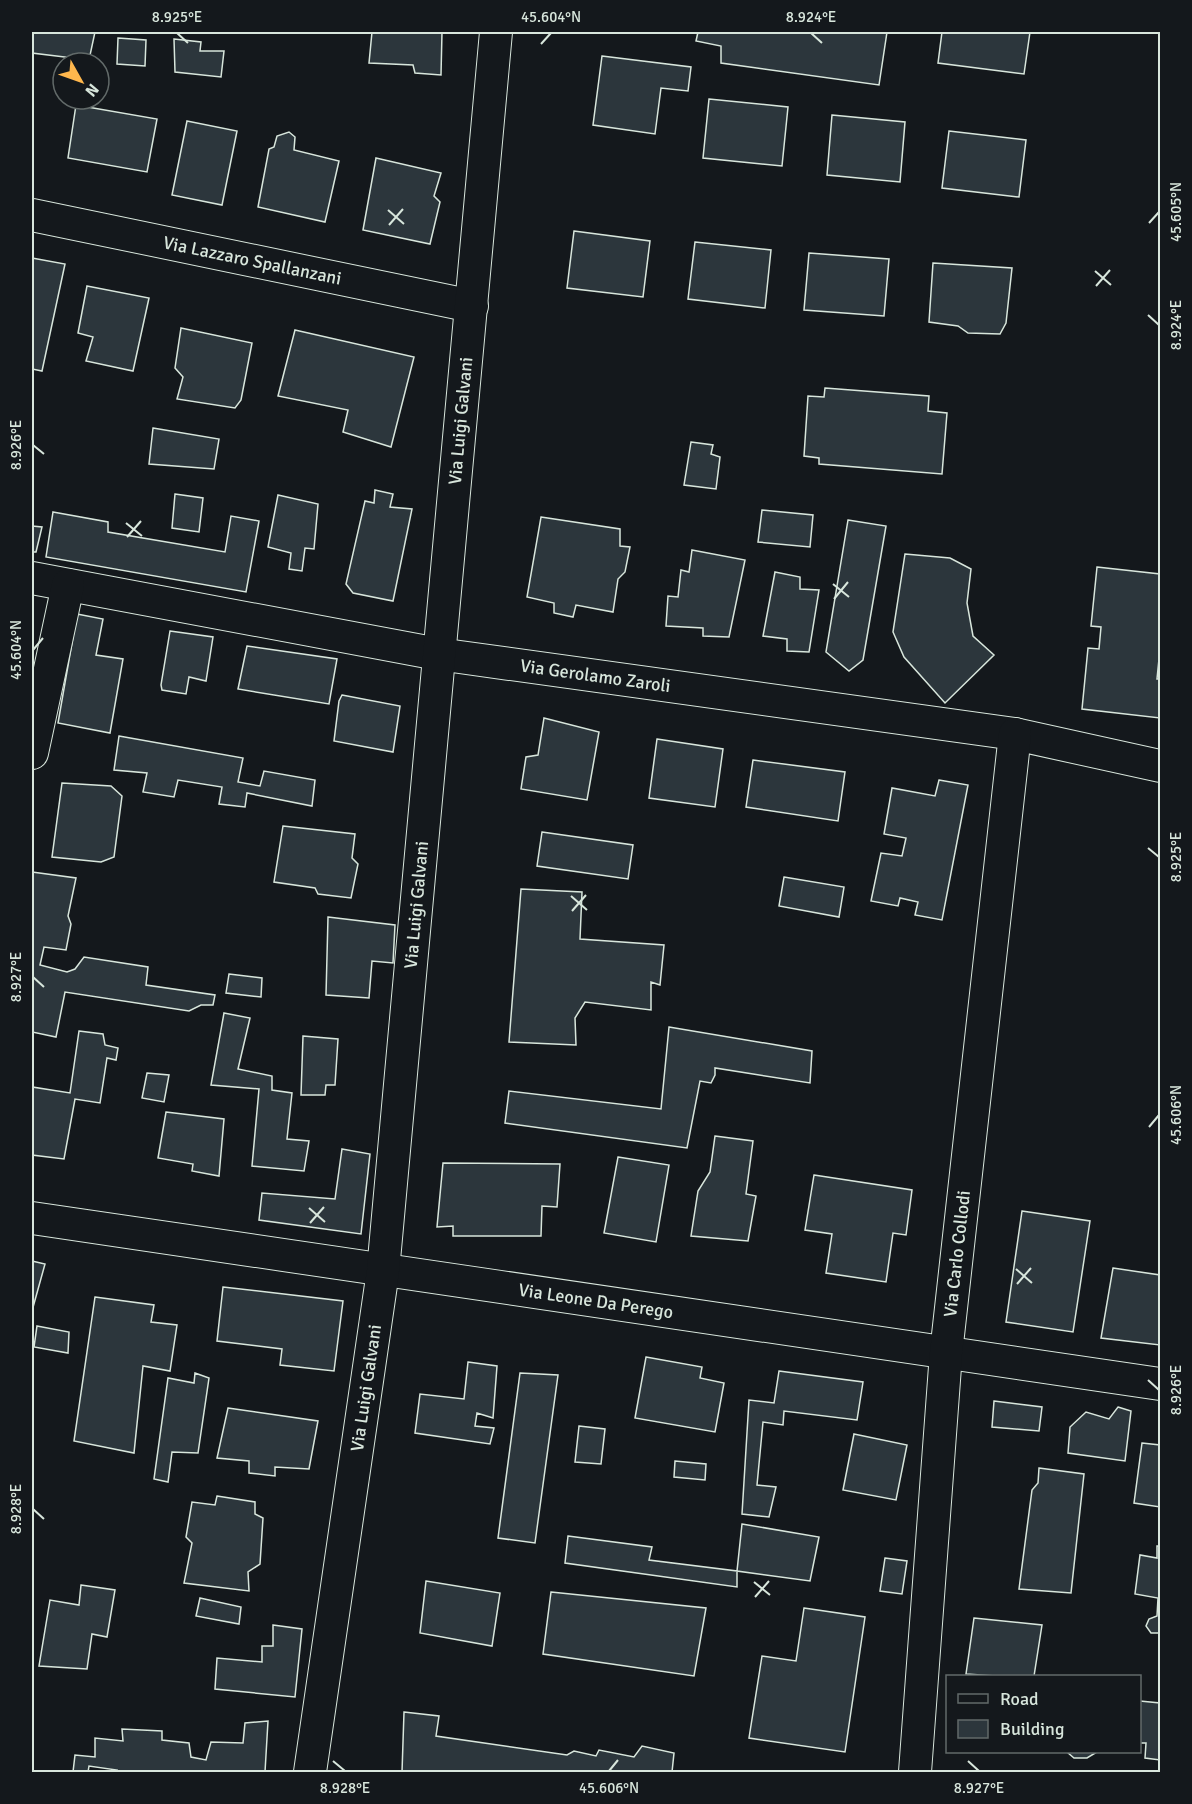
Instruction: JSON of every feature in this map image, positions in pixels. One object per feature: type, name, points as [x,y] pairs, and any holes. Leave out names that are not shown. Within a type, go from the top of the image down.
[{"type":"street","name":"Via Luigi Galvani","points":[[310,1773],[383,1271],[496,32]]},
{"type":"street","name":"Via Lazzaro Spallanzani","points":[[32,215],[472,306]]},
{"type":"street","name":"Via Gerolamo Zaroli","points":[[32,578],[438,654],[1015,734],[1161,766]]},
{"type":"street","points":[[32,753],[68,585]]},
{"type":"street","name":"Via Carlo Collodi","points":[[920,1772],[946,1353],[1015,734]]},
{"type":"street","name":"Via Leone Da Perego","points":[[32,1218],[1161,1384]]},
{"type":"building","points":[[32,32],[95,32],[91,51],[51,51],[51,55],[32,53]]},
{"type":"building","points":[[372,32],[442,32],[441,75],[415,73],[413,65],[369,63]]},
{"type":"building","points":[[698,32],[887,32],[879,85],[721,63],[721,46],[696,41]]},
{"type":"building","points":[[942,32],[1030,32],[1024,74],[938,63]]},
{"type":"building","points":[[118,38],[146,40],[145,66],[117,64]]},
{"type":"building","points":[[174,39],[201,42],[200,51],[224,51],[221,77],[175,72]]},
{"type":"building","points":[[602,56],[691,67],[688,91],[661,88],[655,134],[593,125]]},
{"type":"building","points":[[709,99],[788,107],[782,166],[703,158]]},
{"type":"building","points":[[75,111],[111,111],[157,119],[147,172],[68,158]]},
{"type":"building","points":[[832,115],[905,122],[900,182],[827,175]]},
{"type":"building","points":[[187,121],[237,131],[222,205],[172,195]]},
{"type":"building","points":[[949,131],[1026,140],[1019,197],[942,188]]},
{"type":"building","points":[[289,132],[295,137],[294,150],[339,161],[325,222],[258,207],[269,149],[274,147],[277,136]]},
{"type":"building","points":[[376,158],[441,173],[434,196],[440,202],[430,244],[363,230]]},
{"type":"building","points":[[574,231],[650,241],[643,297],[567,288]]},
{"type":"building","points":[[695,242],[771,250],[765,308],[688,299]]},
{"type":"building","points":[[809,253],[889,259],[884,316],[804,310]]},
{"type":"building","points":[[32,258],[65,264],[42,371],[32,369]]},
{"type":"building","points":[[933,263],[1012,268],[1006,323],[1000,334],[968,333],[958,326],[929,322]]},
{"type":"building","points":[[87,286],[149,298],[133,371],[86,361],[93,337],[78,333]]},
{"type":"building","points":[[181,328],[252,343],[241,400],[235,408],[177,399],[183,377],[175,368]]},
{"type":"building","points":[[295,330],[414,357],[391,447],[343,432],[348,410],[278,396]]},
{"type":"building","points":[[825,388],[929,396],[928,411],[947,413],[942,474],[819,464],[819,458],[804,456],[808,396],[824,397]]},
{"type":"building","points":[[153,428],[219,439],[214,469],[149,464]]},
{"type":"building","points":[[691,442],[713,445],[711,454],[720,457],[716,489],[684,485]]},
{"type":"building","points":[[375,490],[393,494],[390,507],[412,509],[393,601],[353,593],[346,584],[365,501],[374,503]]},
{"type":"building","points":[[175,494],[203,498],[199,532],[172,528]]},
{"type":"building","points":[[278,495],[318,504],[314,549],[305,548],[302,571],[289,569],[291,553],[268,547]]},
{"type":"building","points":[[762,510],[813,515],[810,547],[758,542]]},
{"type":"building","points":[[53,512],[108,522],[108,532],[225,552],[231,516],[259,521],[246,592],[46,557]]},
{"type":"building","points":[[541,517],[620,529],[620,546],[630,547],[625,572],[618,579],[613,612],[576,605],[573,617],[554,613],[554,603],[527,597]]},
{"type":"building","points":[[848,520],[886,526],[863,660],[849,671],[826,652]]},
{"type":"building","points":[[32,526],[42,527],[36,552],[32,552]]},
{"type":"building","points":[[692,550],[745,560],[729,637],[703,636],[703,628],[666,626],[668,596],[678,597],[681,570],[689,572]]},
{"type":"building","points":[[905,554],[950,558],[971,569],[967,603],[973,636],[994,655],[945,703],[904,657],[893,632]]},
{"type":"building","points":[[1097,567],[1160,574],[1160,649],[1157,679],[1160,679],[1160,718],[1082,709],[1088,648],[1099,649],[1101,627],[1091,626]]},
{"type":"building","points":[[775,572],[800,577],[800,589],[819,590],[809,652],[787,651],[787,639],[763,636]]},
{"type":"building","points":[[77,614],[103,619],[96,655],[123,659],[110,733],[58,723]]},
{"type":"building","points":[[170,631],[213,637],[206,681],[189,677],[186,694],[162,690]]},
{"type":"building","points":[[247,646],[337,659],[329,704],[238,689]]},
{"type":"building","points":[[342,695],[400,706],[393,752],[334,741],[339,701]]},
{"type":"building","points":[[544,718],[599,732],[587,800],[521,789],[526,757],[538,755]]},
{"type":"building","points":[[119,736],[243,758],[238,782],[260,786],[264,771],[315,780],[312,806],[247,793],[245,807],[219,804],[222,787],[178,780],[174,797],[143,792],[147,773],[114,770]]},
{"type":"building","points":[[657,739],[723,749],[715,807],[649,798]]},
{"type":"building","points":[[753,760],[845,772],[838,821],[746,807]]},
{"type":"building","points":[[939,780],[968,785],[942,920],[915,915],[918,902],[900,898],[898,906],[871,901],[881,853],[902,856],[906,838],[884,834],[892,788],[935,796]]},
{"type":"building","points":[[62,783],[111,786],[122,796],[114,857],[101,862],[52,857]]},
{"type":"building","points":[[283,826],[355,834],[352,858],[358,864],[351,898],[318,894],[315,888],[274,882]]},
{"type":"building","points":[[542,832],[633,845],[628,879],[537,866]]},
{"type":"building","points":[[32,872],[76,878],[68,916],[71,924],[66,950],[44,947],[40,965],[67,972],[75,969],[84,957],[148,967],[146,985],[215,995],[213,1005],[201,1005],[189,1011],[65,992],[56,1037],[32,1032]]},
{"type":"building","points":[[784,877],[844,887],[839,917],[779,906]]},
{"type":"building","points":[[521,889],[582,892],[580,939],[664,945],[660,985],[651,982],[651,1010],[585,1002],[575,1018],[576,1045],[509,1042]]},
{"type":"building","points":[[328,917],[395,925],[393,963],[372,961],[369,998],[326,995]]},
{"type":"building","points":[[229,974],[262,978],[261,997],[226,993]]},
{"type":"building","points":[[224,1013],[250,1018],[238,1069],[272,1076],[272,1090],[292,1093],[287,1139],[309,1141],[304,1171],[252,1166],[259,1089],[211,1085]]},
{"type":"building","points":[[669,1027],[812,1051],[810,1083],[715,1068],[715,1075],[711,1083],[700,1081],[687,1148],[505,1123],[509,1091],[661,1109]]},
{"type":"building","points":[[79,1031],[103,1034],[105,1045],[118,1048],[116,1060],[107,1058],[100,1103],[75,1099],[64,1159],[32,1155],[32,1087],[70,1093]]},
{"type":"building","points":[[303,1036],[338,1039],[335,1085],[326,1085],[325,1095],[301,1095]]},
{"type":"building","points":[[147,1073],[169,1075],[164,1102],[142,1098]]},
{"type":"building","points":[[166,1112],[224,1119],[219,1176],[192,1171],[193,1164],[158,1158]]},
{"type":"building","points":[[715,1136],[753,1141],[746,1194],[756,1196],[748,1241],[691,1236],[698,1191],[710,1172]]},
{"type":"building","points":[[342,1149],[370,1154],[361,1234],[259,1220],[262,1193],[335,1199]]},
{"type":"building","points":[[618,1157],[669,1165],[656,1242],[604,1233]]},
{"type":"building","points":[[443,1163],[560,1164],[557,1207],[542,1206],[541,1236],[453,1236],[453,1226],[437,1227]]},
{"type":"building","points":[[814,1175],[912,1190],[906,1235],[893,1233],[886,1282],[826,1273],[832,1234],[805,1230]]},
{"type":"building","points":[[1022,1211],[1090,1221],[1073,1332],[1006,1322]]},
{"type":"building","points":[[32,1261],[45,1264],[32,1311]]},
{"type":"building","points":[[1113,1268],[1160,1275],[1160,1345],[1101,1338]]},
{"type":"building","points":[[223,1287],[343,1301],[334,1371],[280,1365],[282,1349],[217,1341]]},
{"type":"building","points":[[95,1297],[154,1305],[151,1322],[177,1325],[170,1371],[143,1366],[134,1453],[74,1441]]},
{"type":"building","points":[[37,1326],[69,1332],[68,1353],[34,1347]]},
{"type":"building","points":[[646,1357],[702,1367],[700,1378],[724,1383],[715,1432],[635,1418]]},
{"type":"building","points":[[468,1362],[497,1366],[493,1418],[477,1413],[475,1426],[494,1428],[490,1444],[415,1433],[420,1394],[464,1399]]},
{"type":"building","points":[[779,1371],[863,1382],[857,1420],[784,1411],[783,1425],[763,1422],[757,1485],[776,1487],[769,1517],[742,1514],[749,1400],[774,1403]]},
{"type":"building","points":[[195,1373],[209,1378],[198,1453],[172,1452],[168,1482],[154,1479],[168,1378],[194,1383]]},
{"type":"building","points":[[520,1373],[558,1375],[535,1543],[498,1538]]},
{"type":"building","points":[[994,1401],[1042,1407],[1039,1431],[992,1427]]},
{"type":"building","points":[[1118,1407],[1131,1411],[1125,1461],[1068,1453],[1070,1427],[1086,1412],[1109,1419]]},
{"type":"building","points":[[228,1408],[318,1421],[309,1469],[275,1467],[275,1476],[249,1473],[249,1461],[217,1458]]},
{"type":"building","points":[[579,1426],[605,1429],[601,1464],[575,1462]]},
{"type":"building","points":[[854,1434],[907,1445],[896,1500],[843,1490]]},
{"type":"building","points":[[1142,1443],[1160,1445],[1160,1507],[1134,1503]]},
{"type":"building","points":[[675,1461],[706,1464],[705,1480],[674,1477]]},
{"type":"building","points":[[1039,1468],[1084,1474],[1071,1593],[1019,1589],[1032,1490],[1038,1483]]},
{"type":"building","points":[[217,1496],[255,1502],[255,1514],[263,1518],[260,1564],[248,1572],[249,1591],[184,1583],[192,1543],[186,1537],[192,1502],[215,1505]]},
{"type":"building","points":[[742,1524],[819,1537],[810,1581],[737,1571]]},
{"type":"building","points":[[568,1536],[652,1547],[649,1560],[737,1571],[737,1587],[565,1563]]},
{"type":"building","points":[[1157,1546],[1160,1546],[1160,1633],[1151,1633],[1146,1626],[1149,1619],[1157,1616],[1158,1598],[1135,1594],[1140,1555],[1157,1558]]},
{"type":"building","points":[[885,1558],[907,1561],[902,1594],[880,1591]]},
{"type":"building","points":[[426,1581],[500,1593],[492,1646],[420,1633]]},
{"type":"building","points":[[81,1585],[115,1590],[107,1637],[92,1634],[87,1669],[39,1666],[50,1600],[79,1605]]},
{"type":"building","points":[[551,1592],[706,1608],[694,1676],[543,1654]]},
{"type":"building","points":[[200,1598],[241,1607],[239,1624],[196,1616]]},
{"type":"building","points":[[804,1608],[865,1617],[845,1752],[749,1738],[762,1656],[796,1661]]},
{"type":"building","points":[[974,1618],[1042,1625],[1034,1675],[966,1674]]},
{"type":"building","points":[[273,1625],[302,1629],[295,1697],[215,1689],[217,1658],[262,1662],[262,1646],[273,1646]]},
{"type":"building","points":[[1141,1701],[1160,1703],[1160,1760],[1145,1758],[1146,1743],[1141,1743]]},
{"type":"building","points":[[404,1712],[439,1716],[436,1736],[567,1755],[574,1751],[596,1756],[599,1750],[634,1757],[642,1746],[674,1753],[672,1772],[402,1772]]},
{"type":"building","points":[[268,1721],[265,1772],[116,1772],[117,1770],[89,1766],[88,1772],[73,1772],[75,1755],[95,1757],[95,1738],[123,1741],[122,1729],[162,1731],[162,1740],[189,1743],[191,1757],[206,1760],[211,1742],[243,1743],[245,1723]]},
{"type":"building","points":[[1068,1753],[1095,1753],[1087,1758],[1074,1758]]}]
